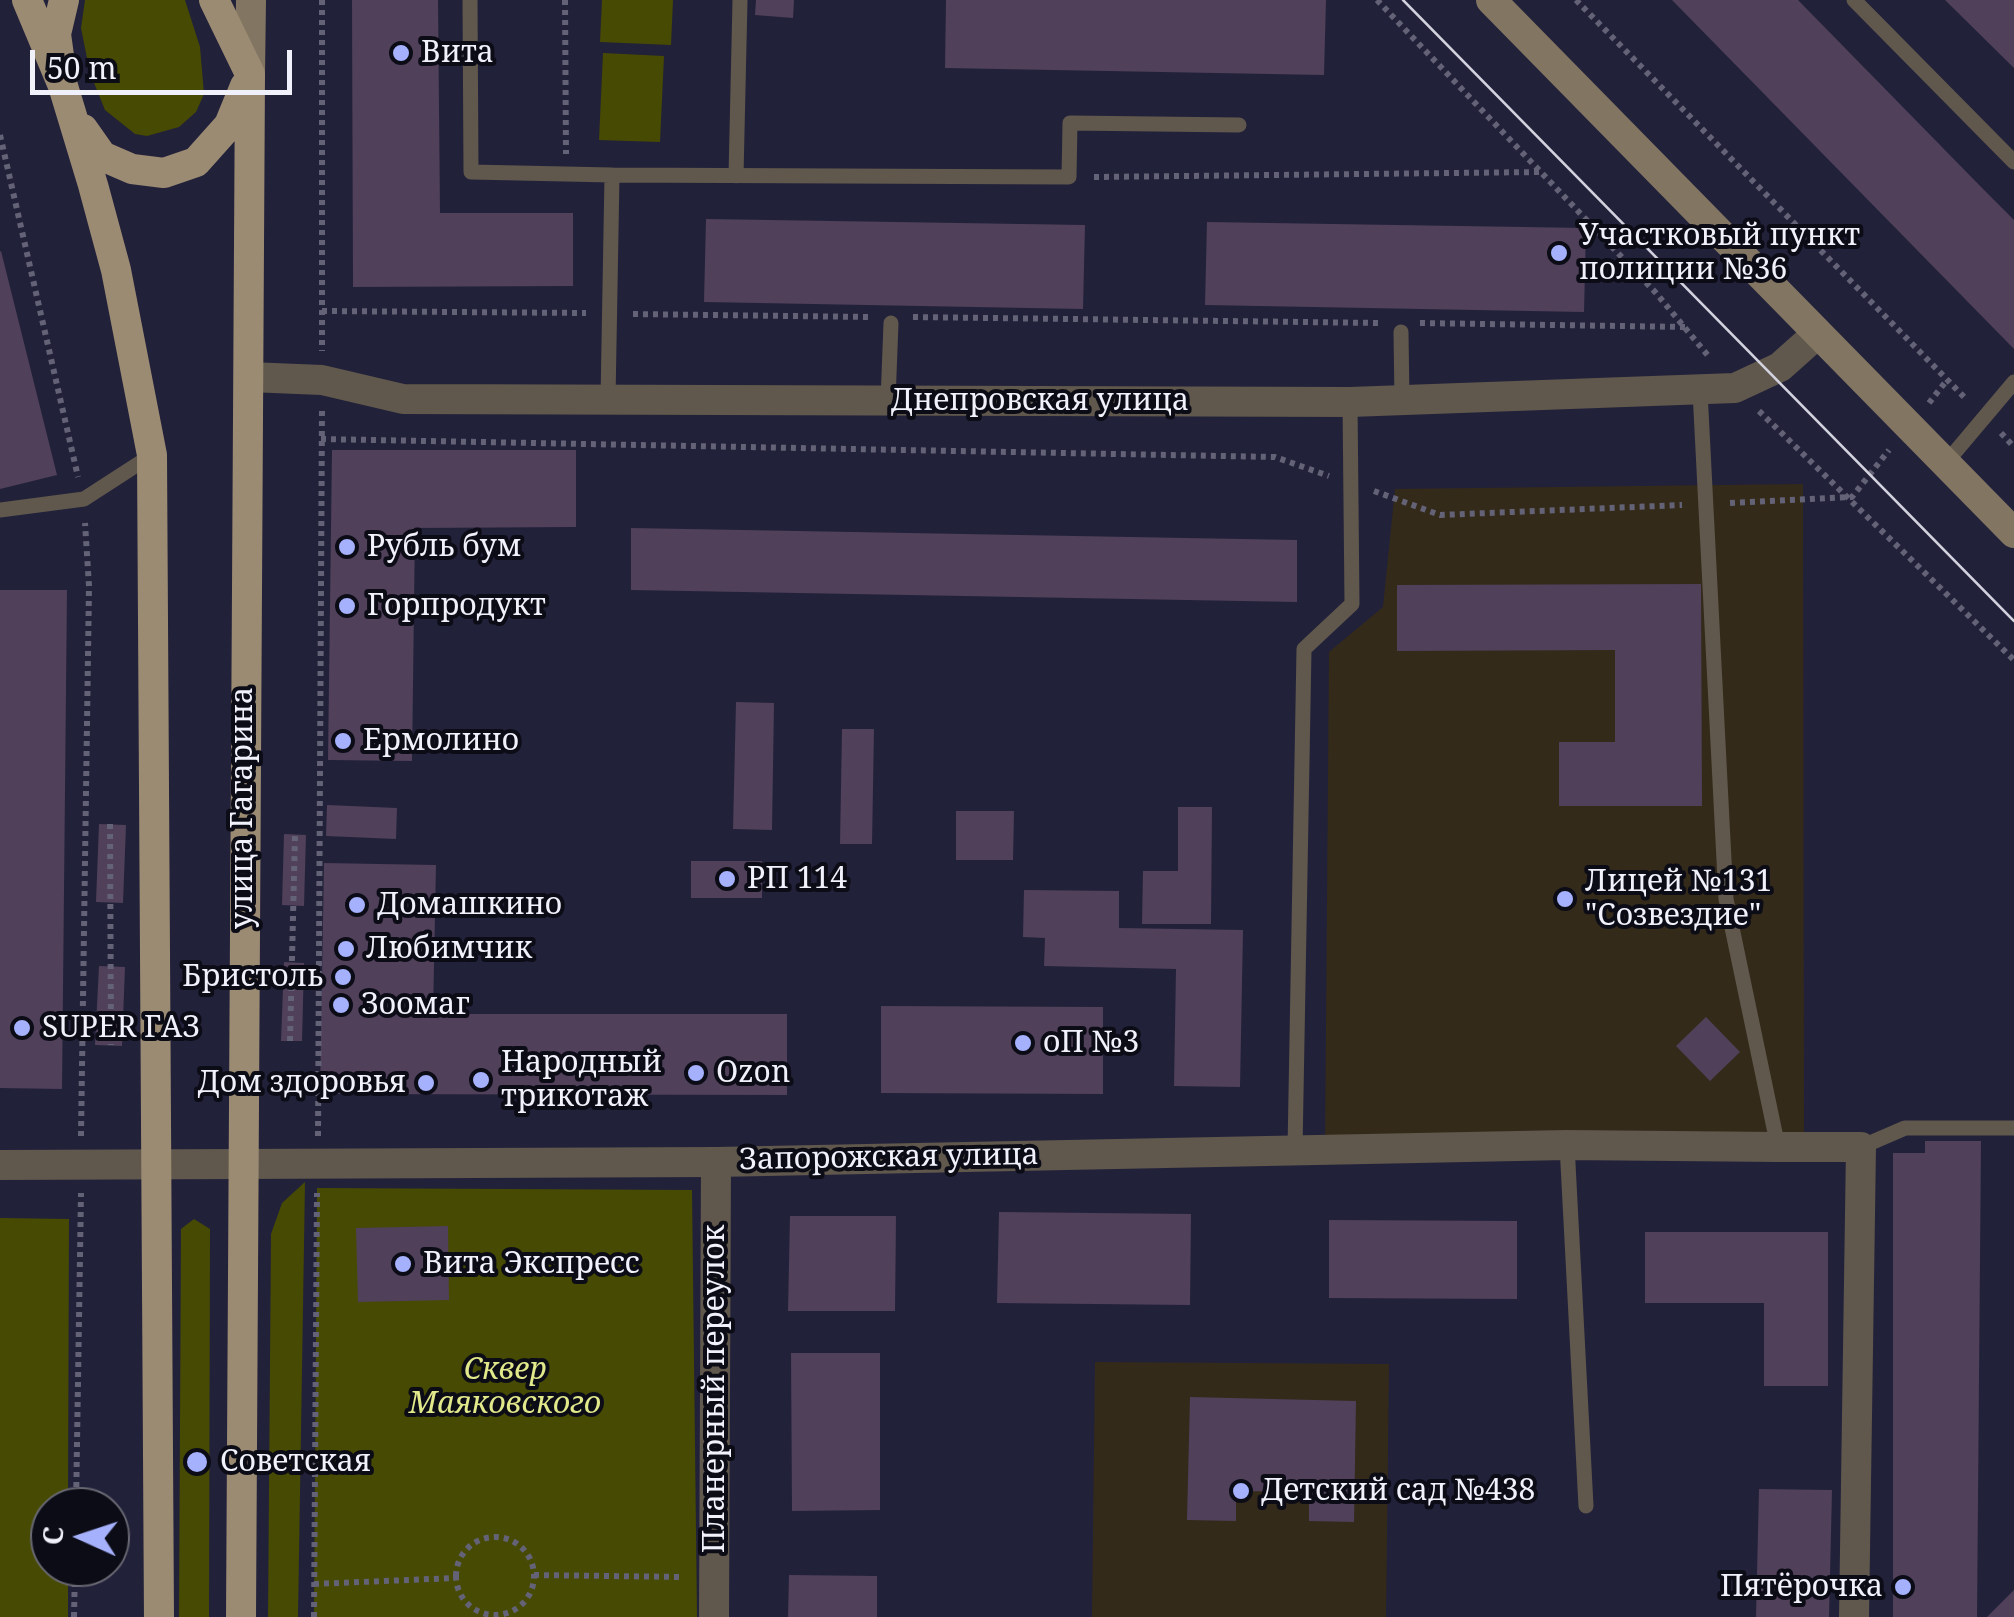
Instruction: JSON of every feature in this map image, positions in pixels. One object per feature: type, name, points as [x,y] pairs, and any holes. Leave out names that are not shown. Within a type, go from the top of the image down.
[{"type":"main road","points":[[26,0],[63,86],[116,270],[152,456],[159,1617]]},
{"type":"main road","points":[[63,86],[56,34],[64,0]]},
{"type":"main road","points":[[73,116],[102,156],[132,169],[164,173],[196,162],[229,125],[250,74],[214,0]]},
{"type":"main road","name":"улица Гагарина","points":[[241,1617],[240,1162],[251,0]]},
{"type":"main road","points":[[1491,0],[2014,533]]},
{"type":"street","name":"Днепровская улица","points":[[249,376],[322,380],[402,399],[1350,402],[1735,388],[1780,367],[1817,334]]},
{"type":"street","name":"Запорожская улица","points":[[0,1164],[716,1162],[1567,1145],[1861,1148]]},
{"type":"street","points":[[1854,1617],[1861,1148]]},
{"type":"street","name":"Планерный переулок","points":[[714,1617],[716,1162]]},
{"type":"lane","points":[[470,0],[472,172],[1069,177],[1070,123],[1239,125]]},
{"type":"lane","points":[[736,176],[740,0]]},
{"type":"lane","points":[[1854,0],[2014,162]]},
{"type":"lane","points":[[608,400],[612,175]]},
{"type":"lane","points":[[888,400],[890,324]]},
{"type":"lane","points":[[1400,332],[1402,400]]},
{"type":"lane","points":[[1945,464],[2014,382]]},
{"type":"lane","points":[[1700,391],[1726,899],[1778,1148]]},
{"type":"lane","points":[[1296,1150],[1304,649],[1352,604],[1350,402]]},
{"type":"lane","points":[[0,510],[84,499],[152,456]]},
{"type":"lane","points":[[1861,1148],[1904,1128],[2014,1128]]},
{"type":"lane","points":[[1567,1145],[1586,1506]]},
{"type":"path","points":[[314,1617],[322,0]]},
{"type":"path","points":[[565,0],[566,174]]},
{"type":"path","points":[[1377,0],[1542,172],[1735,388],[1852,497],[2014,660]]},
{"type":"path","points":[[1576,0],[2014,447]]},
{"type":"path","points":[[0,135],[84,499],[89,586],[76,1487]]},
{"type":"path","points":[[1069,177],[1542,172]]},
{"type":"path","points":[[322,311],[884,317],[890,324],[900,317],[1394,323],[1400,332],[1412,323],[1684,327]]},
{"type":"path","points":[[321,439],[1276,457],[1440,515],[1852,497],[1947,380]]},
{"type":"path","points":[[110,824],[111,1045]]},
{"type":"path","points":[[290,1041],[294,835]]},
{"type":"path","points":[[497,1536],[520,1545],[529,1555],[534,1575],[522,1605],[497,1615],[472,1607],[455,1578],[464,1551],[473,1542],[497,1536]]},
{"type":"path","points":[[534,1575],[714,1577]]},
{"type":"path","points":[[314,1584],[455,1578]]},
{"type":"path","points":[[74,1617],[75,1587]]},
{"type":"shaded area","name":"Лицей №131 \"Созвездие\"","points":[[1803,484],[1804,1146],[1325,1150],[1329,652],[1383,607],[1395,489]]},
{"type":"shaded area","name":"Детский сад №438","points":[[1095,1362],[1389,1364],[1386,1617],[1092,1617]]},
{"type":"green space","points":[[85,0],[185,0],[200,47],[204,94],[196,112],[179,127],[147,136],[135,134],[105,110],[90,73],[81,28]]},
{"type":"green space","points":[[602,0],[673,0],[671,45],[600,42]]},
{"type":"green space","points":[[603,53],[664,56],[660,142],[599,140]]},
{"type":"green space","points":[[305,1182],[298,1617],[268,1617],[271,1234],[282,1203]]},
{"type":"green space","name":"Сквер Маяковского","points":[[317,1188],[692,1190],[697,1617],[314,1617]]},
{"type":"green space","points":[[0,1218],[69,1219],[68,1487],[30,1487],[30,1587],[68,1587],[68,1617],[0,1617]]},
{"type":"green space","points":[[194,1219],[210,1229],[209,1617],[179,1617],[181,1229]]},
{"type":"building","points":[[352,0],[438,0],[440,213],[573,213],[573,286],[353,287]]},
{"type":"building","points":[[756,0],[794,0],[793,18],[755,15]]},
{"type":"building","points":[[946,0],[1326,0],[1324,75],[945,68]]},
{"type":"building","points":[[1672,0],[1798,0],[2014,220],[2014,349]]},
{"type":"building","points":[[1945,0],[2014,0],[2014,68]]},
{"type":"building","points":[[706,219],[1085,225],[1083,309],[704,302]]},
{"type":"building","points":[[1207,222],[1586,228],[1584,312],[1205,305]]},
{"type":"building","points":[[0,252],[57,475],[0,489]]},
{"type":"building","points":[[332,450],[576,450],[576,527],[415,528],[412,761],[328,760]]},
{"type":"building","points":[[631,528],[1297,540],[1297,602],[631,590]]},
{"type":"building","points":[[1701,584],[1702,806],[1559,806],[1559,742],[1615,742],[1615,650],[1397,651],[1397,585]]},
{"type":"building","points":[[0,590],[67,590],[62,1089],[0,1088]]},
{"type":"building","points":[[736,702],[774,703],[772,830],[733,829]]},
{"type":"building","points":[[842,729],[874,729],[872,844],[840,844]]},
{"type":"building","points":[[327,805],[397,808],[396,839],[326,836]]},
{"type":"building","points":[[1178,807],[1212,807],[1211,924],[1142,924],[1143,871],[1178,871]]},
{"type":"building","points":[[956,811],[1014,811],[1013,860],[956,860]]},
{"type":"building","points":[[99,824],[126,825],[123,903],[96,902]]},
{"type":"building","points":[[284,834],[306,835],[304,906],[282,905]]},
{"type":"building","name":"РП 114","points":[[691,861],[762,861],[762,898],[691,898]]},
{"type":"building","points":[[324,863],[436,865],[433,1014],[787,1014],[787,1095],[320,1094]]},
{"type":"building","points":[[1024,890],[1119,891],[1119,928],[1243,930],[1240,1087],[1174,1086],[1176,969],[1044,966],[1045,938],[1023,937]]},
{"type":"building","points":[[284,962],[304,963],[302,1041],[281,1041]]},
{"type":"building","points":[[99,966],[125,967],[122,1046],[95,1045]]},
{"type":"building","points":[[881,1006],[1103,1007],[1103,1094],[881,1093]]},
{"type":"building","points":[[1706,1017],[1740,1052],[1710,1081],[1676,1046]]},
{"type":"building","points":[[1925,1141],[1981,1141],[1977,1617],[1893,1617],[1893,1153],[1925,1153]]},
{"type":"building","points":[[999,1212],[1191,1214],[1190,1305],[997,1303]]},
{"type":"building","points":[[790,1216],[896,1216],[895,1311],[788,1311]]},
{"type":"building","points":[[1329,1220],[1517,1221],[1517,1299],[1329,1298]]},
{"type":"building","name":"Вита Экспресс","points":[[448,1226],[449,1300],[358,1302],[356,1228]]},
{"type":"building","points":[[1645,1232],[1828,1232],[1828,1386],[1764,1386],[1764,1303],[1645,1303]]},
{"type":"building","points":[[791,1353],[880,1353],[880,1510],[792,1511]]},
{"type":"building","points":[[1190,1397],[1356,1401],[1354,1522],[1309,1521],[1309,1492],[1236,1491],[1236,1521],[1187,1520]]},
{"type":"building","points":[[1759,1489],[1832,1490],[1829,1617],[1756,1617]]},
{"type":"building","points":[[789,1575],[877,1576],[877,1617],[788,1617]]},
{"type":"building","points":[[2014,1590],[2014,1617],[1987,1617]]},
{"type":"tram line","points":[[1403,0],[2014,621]]},
{"type":"place","name":"Вита","points":[[401,53]]},
{"type":"place","name":"Участковый пункт полиции №36","points":[[1559,253]]},
{"type":"place","name":"Рубль бум","points":[[347,547]]},
{"type":"place","name":"Горпродукт","points":[[347,606]]},
{"type":"place","name":"Ермолино","points":[[343,741]]},
{"type":"place","name":"РП 114","points":[[727,879]]},
{"type":"place","name":"Лицей №131 \"Созвездие\"","points":[[1565,899]]},
{"type":"place","name":"Домашкино","points":[[357,905]]},
{"type":"place","name":"Любимчик","points":[[346,949]]},
{"type":"place","name":"Бристоль","points":[[343,977]]},
{"type":"place","name":"Зоомаг","points":[[341,1005]]},
{"type":"place","name":"SUPER ГАЗ","points":[[22,1028]]},
{"type":"place","name":"оП №3","points":[[1023,1043]]},
{"type":"place","name":"Ozon","points":[[696,1073]]},
{"type":"place","name":"Народный трикотаж","points":[[481,1080]]},
{"type":"place","name":"Дом здоровья","points":[[426,1083]]},
{"type":"place","name":"Вита Экспресс","points":[[403,1264]]},
{"type":"place","name":"Советская","points":[[197,1462]]},
{"type":"place","name":"Детский сад №438","points":[[1241,1491]]},
{"type":"place","name":"Пятёрочка","points":[[1903,1587]]}]
